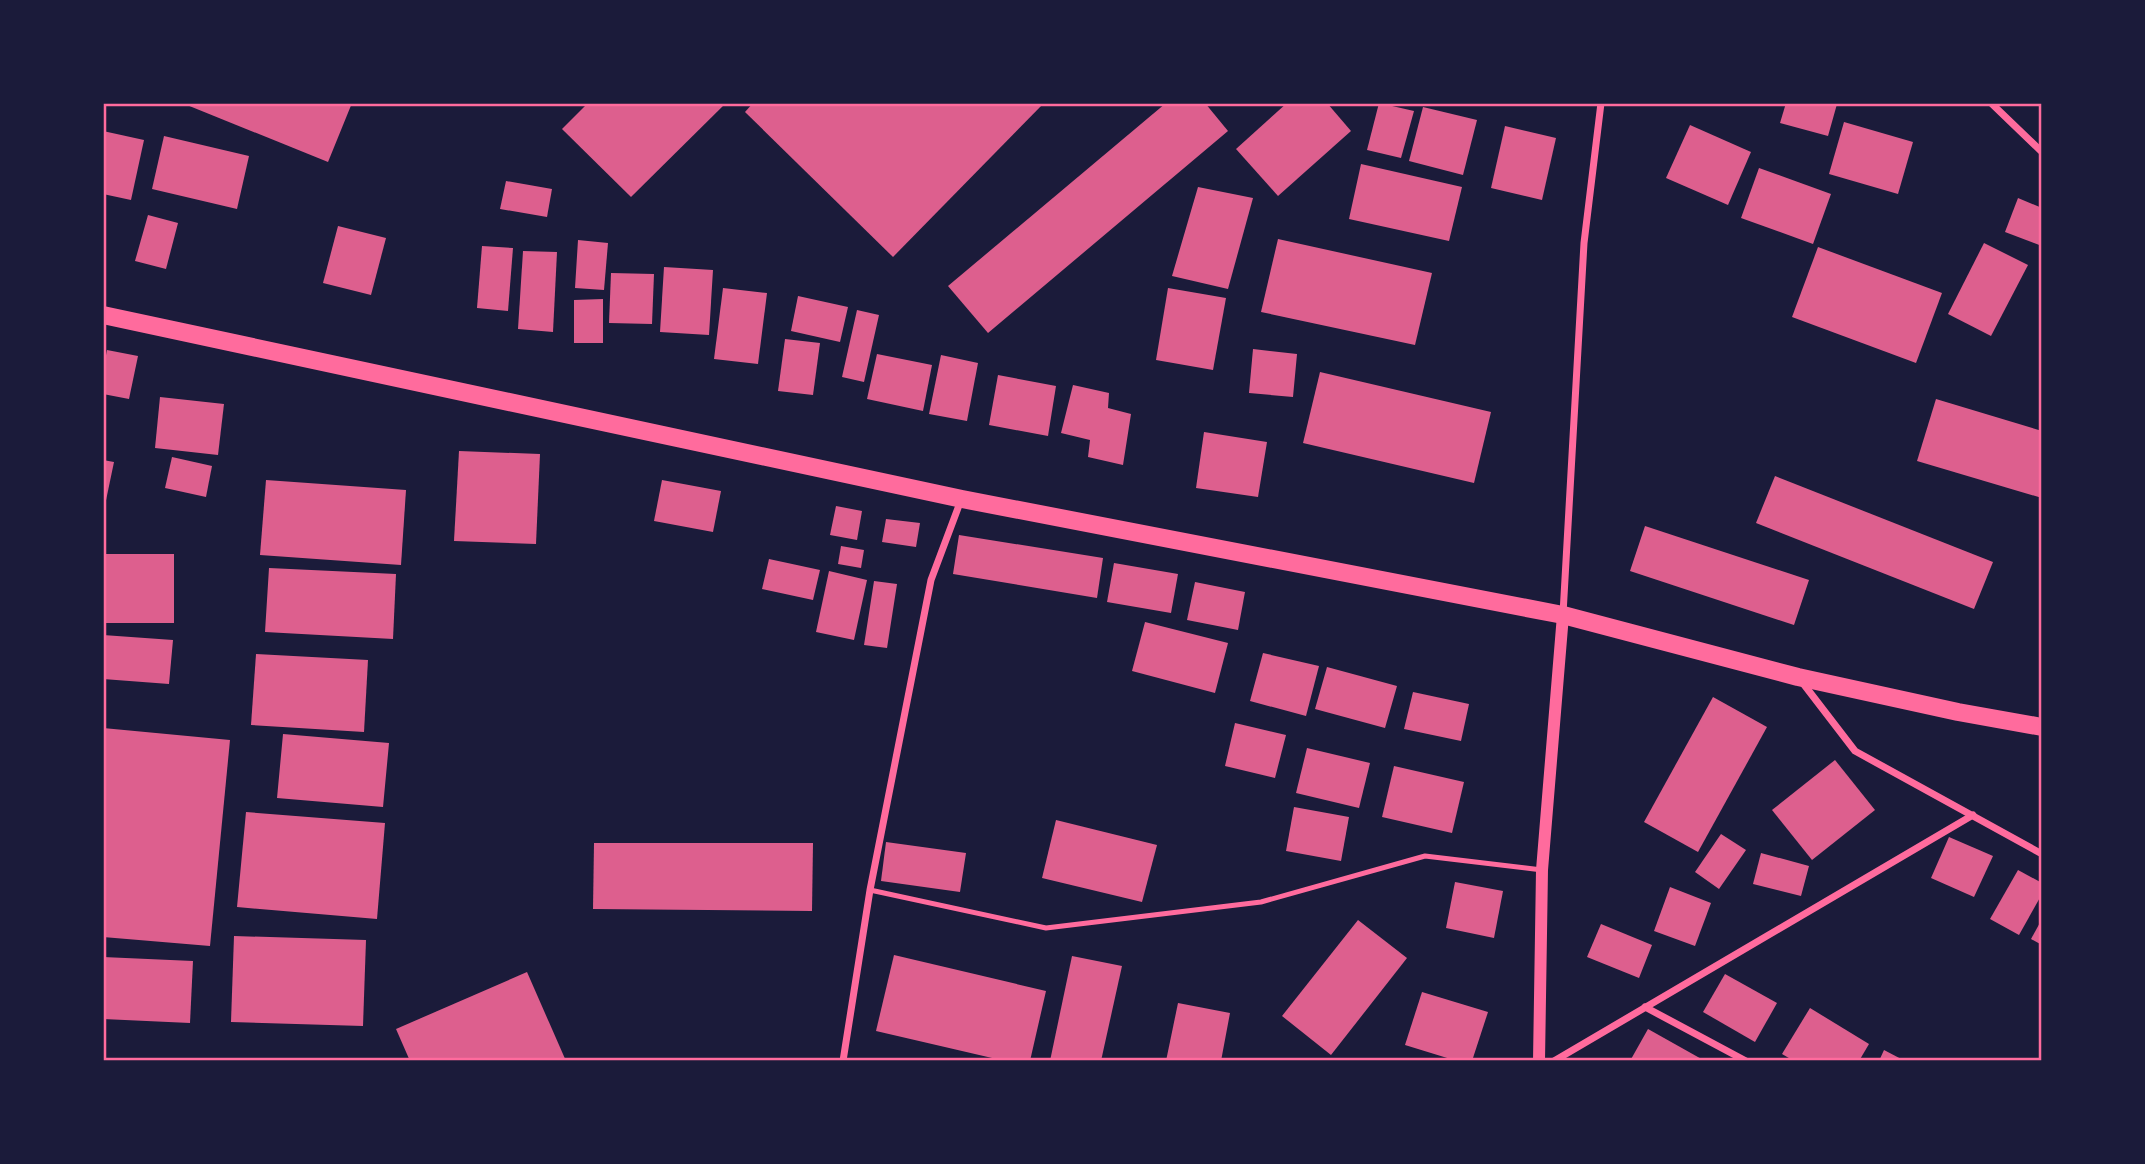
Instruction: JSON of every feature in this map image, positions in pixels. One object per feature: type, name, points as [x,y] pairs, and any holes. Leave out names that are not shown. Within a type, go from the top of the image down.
[{"type":"main road","points":[[103,315],[962,499],[1563,615],[1798,677],[1958,712],[2042,727]]},
{"type":"street","points":[[1539,1061],[1542,870],[1563,615],[1584,243],[1601,103]]},
{"type":"street","points":[[1991,103],[2042,152]]},
{"type":"street","points":[[843,1061],[870,890],[930,580],[962,499]]},
{"type":"street","points":[[1798,677],[1855,751],[2042,854]]},
{"type":"street","points":[[1554,1061],[1973,814]]},
{"type":"street","points":[[1645,1007],[1746,1061]]},
{"type":"lane","points":[[870,890],[1046,928],[1261,902],[1424,856],[1542,870]]},
{"type":"building","points":[[182,103],[352,103],[328,162]]},
{"type":"building","points":[[588,103],[726,103],[631,197],[562,129]]},
{"type":"building","points":[[753,103],[1044,103],[893,257],[745,112]]},
{"type":"building","points":[[1166,103],[1205,103],[1228,131],[988,333],[948,286]]},
{"type":"building","points":[[1287,103],[1327,103],[1351,131],[1278,196],[1236,149]]},
{"type":"building","points":[[1379,103],[1414,111],[1401,158],[1367,150]]},
{"type":"building","points":[[1786,103],[1837,104],[1828,136],[1780,123]]},
{"type":"building","points":[[1423,107],[1477,120],[1463,175],[1409,161]]},
{"type":"building","points":[[1844,122],[1913,142],[1898,194],[1829,174]]},
{"type":"building","points":[[1690,125],[1751,152],[1728,205],[1666,178]]},
{"type":"building","points":[[1505,126],[1556,138],[1542,200],[1491,188]]},
{"type":"building","points":[[103,131],[144,140],[131,200],[103,194]]},
{"type":"building","points":[[164,136],[249,156],[237,209],[152,189]]},
{"type":"building","points":[[1361,164],[1462,187],[1449,241],[1349,219]]},
{"type":"building","points":[[1759,168],[1831,194],[1813,244],[1741,218]]},
{"type":"building","points":[[506,181],[552,189],[547,217],[500,209]]},
{"type":"building","points":[[1198,187],[1253,198],[1228,289],[1172,276]]},
{"type":"building","points":[[2018,198],[2042,208],[2042,246],[2005,232]]},
{"type":"building","points":[[148,215],[178,223],[166,269],[135,261]]},
{"type":"building","points":[[338,226],[386,238],[371,295],[323,283]]},
{"type":"building","points":[[1278,239],[1432,273],[1415,345],[1261,312]]},
{"type":"building","points":[[578,240],[608,243],[604,290],[575,288]]},
{"type":"building","points":[[1984,243],[2028,265],[1991,336],[1948,314]]},
{"type":"building","points":[[482,246],[513,248],[508,311],[477,308]]},
{"type":"building","points":[[1818,247],[1942,293],[1916,363],[1792,317]]},
{"type":"building","points":[[523,251],[557,252],[553,332],[518,329]]},
{"type":"building","points":[[664,267],[713,270],[709,335],[660,332]]},
{"type":"building","points":[[611,273],[654,274],[652,324],[609,323]]},
{"type":"building","points":[[723,288],[767,293],[758,364],[714,359]]},
{"type":"building","points":[[1168,288],[1226,298],[1213,370],[1156,360]]},
{"type":"building","points":[[798,296],[848,307],[840,342],[791,331]]},
{"type":"building","points":[[603,299],[603,343],[574,343],[574,300]]},
{"type":"building","points":[[857,310],[879,315],[864,382],[842,377]]},
{"type":"building","points":[[785,339],[820,343],[813,395],[778,391]]},
{"type":"building","points":[[1253,349],[1297,354],[1293,397],[1249,393]]},
{"type":"building","points":[[107,350],[138,356],[129,399],[103,394]]},
{"type":"building","points":[[877,354],[932,365],[923,411],[867,399]]},
{"type":"building","points":[[941,355],[978,363],[967,421],[929,414]]},
{"type":"building","points":[[1320,372],[1491,412],[1474,483],[1303,443]]},
{"type":"building","points":[[998,375],[1056,386],[1048,436],[989,425]]},
{"type":"building","points":[[1073,385],[1109,393],[1108,408],[1131,414],[1123,465],[1088,457],[1090,440],[1061,433]]},
{"type":"building","points":[[160,397],[224,404],[218,455],[155,448]]},
{"type":"building","points":[[1936,399],[2042,431],[2042,498],[1917,461]]},
{"type":"building","points":[[1204,432],[1267,442],[1258,497],[1196,488]]},
{"type":"building","points":[[459,451],[540,454],[536,544],[454,541]]},
{"type":"building","points":[[172,457],[212,466],[206,497],[165,488]]},
{"type":"building","points":[[103,460],[114,462],[104,510],[103,510]]},
{"type":"building","points":[[1775,476],[1993,562],[1974,609],[1756,523]]},
{"type":"building","points":[[266,480],[406,490],[401,565],[260,555]]},
{"type":"building","points":[[662,480],[721,491],[713,532],[654,521]]},
{"type":"building","points":[[836,506],[862,511],[857,540],[830,535]]},
{"type":"building","points":[[886,519],[920,523],[916,547],[882,542]]},
{"type":"building","points":[[1645,526],[1809,580],[1794,625],[1630,571]]},
{"type":"building","points":[[959,535],[1103,558],[1097,598],[953,574]]},
{"type":"building","points":[[841,546],[864,550],[861,568],[838,564]]},
{"type":"building","points":[[103,554],[174,554],[174,623],[103,623]]},
{"type":"building","points":[[769,559],[820,570],[813,600],[762,589]]},
{"type":"building","points":[[1114,563],[1178,574],[1171,613],[1107,602]]},
{"type":"building","points":[[269,568],[396,574],[393,639],[265,632]]},
{"type":"building","points":[[829,571],[867,580],[854,640],[816,632]]},
{"type":"building","points":[[874,581],[897,584],[887,648],[864,645]]},
{"type":"building","points":[[1195,582],[1245,592],[1238,630],[1187,620]]},
{"type":"building","points":[[1145,622],[1228,643],[1215,693],[1132,671]]},
{"type":"building","points":[[103,635],[173,640],[169,684],[103,679]]},
{"type":"building","points":[[1263,653],[1319,666],[1306,716],[1250,701]]},
{"type":"building","points":[[256,654],[368,660],[364,732],[251,725]]},
{"type":"building","points":[[1327,667],[1397,686],[1385,728],[1315,709]]},
{"type":"building","points":[[1413,692],[1469,704],[1461,741],[1404,729]]},
{"type":"building","points":[[1713,697],[1767,727],[1698,852],[1644,822]]},
{"type":"building","points":[[1235,723],[1286,735],[1275,778],[1225,766]]},
{"type":"building","points":[[103,728],[230,740],[210,946],[103,937]]},
{"type":"building","points":[[283,734],[389,743],[383,807],[277,798]]},
{"type":"building","points":[[1307,748],[1370,763],[1359,808],[1296,793]]},
{"type":"building","points":[[1835,760],[1875,810],[1812,860],[1772,810]]},
{"type":"building","points":[[1394,766],[1464,782],[1452,833],[1382,817]]},
{"type":"building","points":[[1294,807],[1349,817],[1341,861],[1286,851]]},
{"type":"building","points":[[246,812],[385,823],[377,919],[237,907]]},
{"type":"building","points":[[1056,820],[1157,845],[1142,902],[1042,878]]},
{"type":"building","points":[[1721,834],[1746,850],[1719,889],[1695,872]]},
{"type":"building","points":[[1949,837],[1993,856],[1974,897],[1931,878]]},
{"type":"building","points":[[886,842],[966,853],[960,892],[881,881]]},
{"type":"building","points":[[594,843],[813,843],[812,911],[593,909]]},
{"type":"building","points":[[1761,853],[1809,866],[1801,896],[1753,884]]},
{"type":"building","points":[[2018,870],[2042,883],[2042,894],[2019,935],[1990,919]]},
{"type":"building","points":[[1455,882],[1503,891],[1494,938],[1446,928]]},
{"type":"building","points":[[1670,887],[1711,903],[1695,946],[1654,931]]},
{"type":"building","points":[[2042,919],[2042,945],[2031,939]]},
{"type":"building","points":[[1358,920],[1407,958],[1331,1055],[1282,1016]]},
{"type":"building","points":[[1601,924],[1652,945],[1639,978],[1587,957]]},
{"type":"building","points":[[234,936],[366,940],[363,1026],[231,1022]]},
{"type":"building","points":[[894,955],[1046,991],[1030,1061],[1005,1061],[876,1031]]},
{"type":"building","points":[[1072,956],[1122,966],[1101,1061],[1050,1061]]},
{"type":"building","points":[[103,957],[193,961],[190,1023],[103,1019]]},
{"type":"building","points":[[527,972],[566,1061],[410,1061],[396,1029]]},
{"type":"building","points":[[1725,974],[1777,1003],[1755,1042],[1703,1012]]},
{"type":"building","points":[[1422,992],[1488,1012],[1472,1061],[1457,1061],[1405,1045]]},
{"type":"building","points":[[1178,1003],[1230,1013],[1221,1061],[1166,1061]]},
{"type":"building","points":[[1810,1008],[1869,1044],[1859,1061],[1794,1061],[1782,1054]]},
{"type":"building","points":[[1648,1029],[1705,1061],[1630,1061]]},
{"type":"building","points":[[1884,1050],[1905,1061],[1879,1061]]}]
